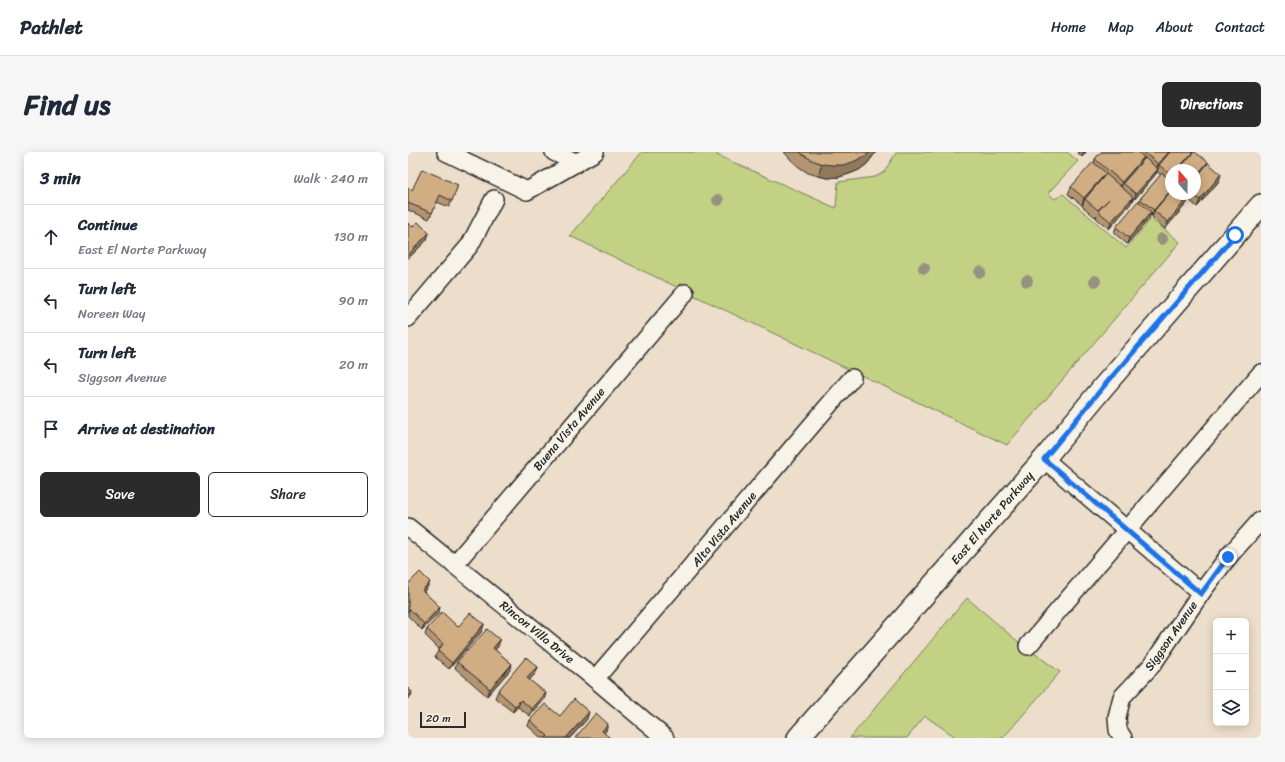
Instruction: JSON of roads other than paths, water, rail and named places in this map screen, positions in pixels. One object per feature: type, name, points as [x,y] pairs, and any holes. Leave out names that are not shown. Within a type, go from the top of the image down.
[{"type":"main road","name":"East El Norte Parkway","points":[[798,738],[1044,459],[1104,386],[1261,205]]},
{"type":"street","points":[[446,152],[527,191],[595,152]]},
{"type":"street","points":[[554,152],[577,163]]},
{"type":"street","points":[[410,312],[470,245],[494,199]]},
{"type":"street","name":"Buena Vista Avenue","points":[[454,564],[685,293]]},
{"type":"street","points":[[1028,646],[1261,373]]},
{"type":"street","name":"Alta Vista Avenue","points":[[595,679],[852,378]]},
{"type":"street","points":[[1044,459],[1201,594]]},
{"type":"street","name":"Siggson Avenue","points":[[1123,738],[1118,730],[1117,717],[1122,697],[1152,665],[1228,557],[1261,520]]},
{"type":"street","name":"Rincon Villa Drive","points":[[408,527],[665,738]]}]
